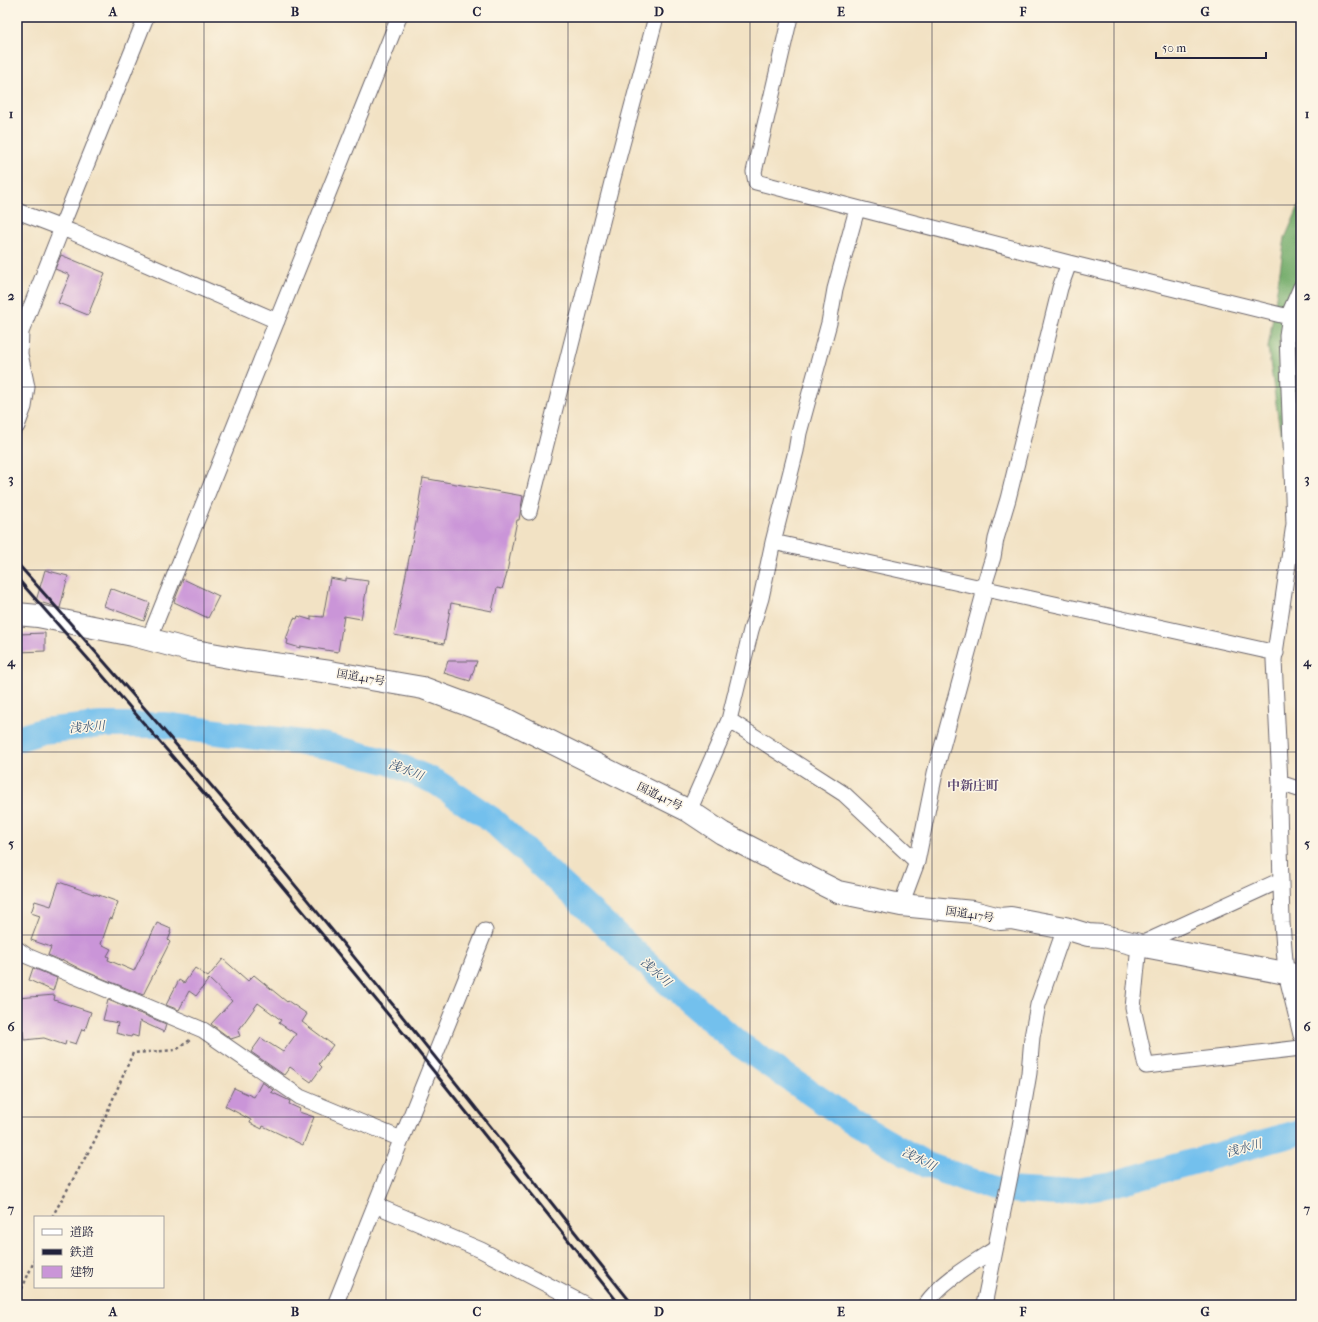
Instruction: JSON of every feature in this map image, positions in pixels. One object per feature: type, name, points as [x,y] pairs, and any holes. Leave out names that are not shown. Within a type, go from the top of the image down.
[{"type":"highway","name":"国道417号","points":[[17,614],[38,616],[133,635],[189,650],[423,688],[503,718],[689,811],[722,833],[838,892],[901,905],[973,912],[1000,919],[1011,918],[1104,936],[1139,945],[1294,974]]},
{"type":"street","points":[[17,426],[24,407],[28,387],[20,354],[21,332],[146,17]]},
{"type":"street","points":[[149,639],[399,17]]},
{"type":"street","points":[[790,17],[754,172],[756,182],[1068,263],[1290,317]]},
{"type":"street","points":[[529,512],[652,21]]},
{"type":"street","points":[[689,811],[729,720],[751,630],[761,598],[773,542],[796,451],[799,432],[829,323],[835,289],[857,209]]},
{"type":"street","points":[[17,212],[61,228],[277,321]]},
{"type":"street","points":[[901,905],[917,862],[935,773],[983,597],[983,589],[993,557],[996,539],[1008,499],[1060,288],[1068,263]]},
{"type":"street","points":[[1301,287],[1291,310],[1287,335],[1294,524],[1274,660],[1280,783],[1279,805],[1282,923],[1294,974],[1301,1035]]},
{"type":"street","points":[[773,542],[1276,653]]},
{"type":"street","points":[[729,720],[844,794],[917,862]]},
{"type":"street","points":[[1280,783],[1301,790]]},
{"type":"street","points":[[1281,880],[1139,945],[1133,1008],[1146,1066],[1301,1048]]},
{"type":"street","points":[[984,1305],[1019,1132],[1038,1005],[1065,928]]},
{"type":"street","points":[[335,1305],[485,931]]},
{"type":"street","points":[[17,949],[27,956],[203,1030],[300,1097],[401,1140]]},
{"type":"street","points":[[376,1205],[481,1250],[586,1305]]},
{"type":"street","points":[[925,1305],[931,1297],[961,1270],[995,1249]]},
{"type":"path","points":[[53,1216],[95,1140],[134,1053],[176,1050],[203,1030]]},
{"type":"path","points":[[17,1300],[34,1260]]},
{"type":"green space","points":[[1301,201],[1301,524],[1286,473],[1268,348],[1285,238]]},
{"type":"building","points":[[61,255],[105,273],[88,315],[58,303],[70,275],[55,269]]},
{"type":"building","points":[[423,478],[523,496],[506,577],[502,589],[497,588],[492,611],[451,603],[444,644],[394,635],[420,502]]},
{"type":"building","points":[[45,570],[68,576],[60,608],[36,601]]},
{"type":"building","points":[[330,578],[346,581],[346,578],[368,581],[361,619],[344,616],[338,652],[300,646],[300,648],[287,644],[288,640],[286,639],[294,618],[297,619],[298,616],[311,620],[311,616],[323,617]]},
{"type":"building","points":[[183,579],[219,596],[208,618],[174,602]]},
{"type":"building","points":[[110,588],[150,603],[144,621],[104,606]]},
{"type":"building","points":[[45,633],[45,651],[18,652],[19,634]]},
{"type":"building","points":[[448,661],[477,661],[470,681],[444,673]]},
{"type":"building","points":[[59,882],[118,902],[112,919],[110,918],[101,944],[111,949],[107,956],[109,957],[108,960],[134,971],[157,923],[171,929],[168,940],[170,942],[143,995],[82,970],[63,960],[62,961],[48,955],[51,947],[31,940],[40,916],[31,913],[35,901],[51,906]]},
{"type":"building","points":[[223,959],[248,981],[254,975],[287,1002],[288,1001],[307,1014],[302,1022],[333,1045],[319,1064],[322,1067],[311,1082],[290,1067],[284,1075],[251,1052],[261,1038],[283,1052],[296,1034],[279,1023],[281,1020],[258,1003],[238,1031],[240,1036],[231,1039],[211,1024],[232,1001],[209,979],[196,996],[189,991],[179,1010],[166,1005],[179,980],[184,983],[195,968],[208,977]]},
{"type":"building","points":[[33,968],[57,978],[53,991],[29,980]]},
{"type":"building","points":[[55,995],[54,1000],[91,1012],[85,1030],[82,1029],[76,1044],[66,1041],[65,1045],[44,1038],[24,1040],[23,1030],[17,1030],[17,998]]},
{"type":"building","points":[[108,1000],[166,1024],[164,1032],[140,1021],[138,1037],[132,1035],[131,1037],[116,1033],[118,1023],[103,1020]]},
{"type":"building","points":[[262,1082],[273,1090],[271,1092],[290,1101],[289,1104],[300,1109],[299,1112],[314,1117],[303,1145],[263,1126],[262,1129],[250,1123],[251,1120],[225,1106],[234,1088],[254,1097]]},
{"type":"waterway","name":"浅水川","points":[[17,739],[42,731],[101,725],[163,725],[327,746],[389,762],[436,782],[491,819],[666,981],[739,1044],[856,1124],[927,1165],[994,1189],[1057,1193],[1112,1184],[1301,1132]]},
{"type":"railway","points":[[17,563],[233,811],[335,933],[633,1305]]},
{"type":"railway","points":[[17,578],[213,804],[309,918],[404,1034],[620,1305]]},
{"type":"district","name":"中新庄町","points":[[973,785]]}]
